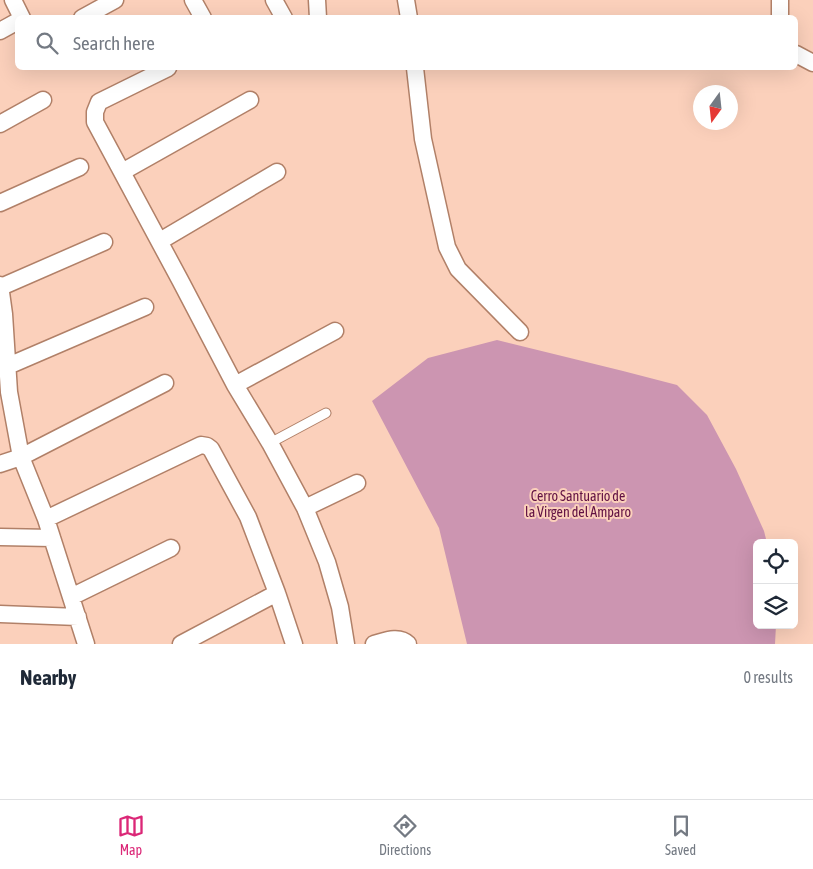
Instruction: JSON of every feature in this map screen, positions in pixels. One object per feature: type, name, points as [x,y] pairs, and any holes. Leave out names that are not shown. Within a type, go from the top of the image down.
[{"type":"street","points":[[12,0],[20,15]]},
{"type":"street","points":[[88,15],[115,0]]},
{"type":"street","points":[[193,0],[201,15]]},
{"type":"street","points":[[274,0],[282,15]]},
{"type":"street","points":[[317,0],[318,15]]},
{"type":"street","points":[[406,0],[408,15]]},
{"type":"street","points":[[780,0],[780,15]]},
{"type":"street","points":[[0,30],[15,22]]},
{"type":"street","points":[[798,55],[813,63]]},
{"type":"street","points":[[164,70],[100,102],[95,112],[95,122],[235,385],[270,443],[305,508],[327,562],[340,607],[346,644]]},
{"type":"street","points":[[415,70],[423,139],[447,246],[458,269],[520,332]]},
{"type":"street","points":[[0,124],[43,100]]},
{"type":"street","points":[[122,172],[250,100]]},
{"type":"street","points":[[0,203],[80,167]]},
{"type":"street","points":[[160,241],[277,172]]},
{"type":"street","points":[[86,644],[46,519],[21,457],[4,392],[8,366],[0,286],[104,242]]},
{"type":"street","points":[[8,366],[145,307]]},
{"type":"street","points":[[235,385],[335,331]]},
{"type":"street","points":[[0,464],[21,457],[165,384]]},
{"type":"street","points":[[46,519],[201,445],[207,446],[211,449],[248,518],[277,593],[294,644]]},
{"type":"street","points":[[305,508],[357,483]]},
{"type":"street","points":[[0,538],[52,538]]},
{"type":"street","points":[[71,597],[171,548]]},
{"type":"street","points":[[181,644],[277,593]]},
{"type":"street","points":[[0,614],[78,617]]},
{"type":"street","points":[[374,644],[400,639],[408,644]]},
{"type":"lane","points":[[270,443],[326,413]]},
{"type":"green space","name":"Cerro Santuario de la Virgen del Amparo","points":[[497,340],[677,385],[707,415],[736,469],[764,531],[766,539],[753,539],[753,629],[776,629],[775,644],[467,644],[439,528],[372,401],[428,358]]}]
